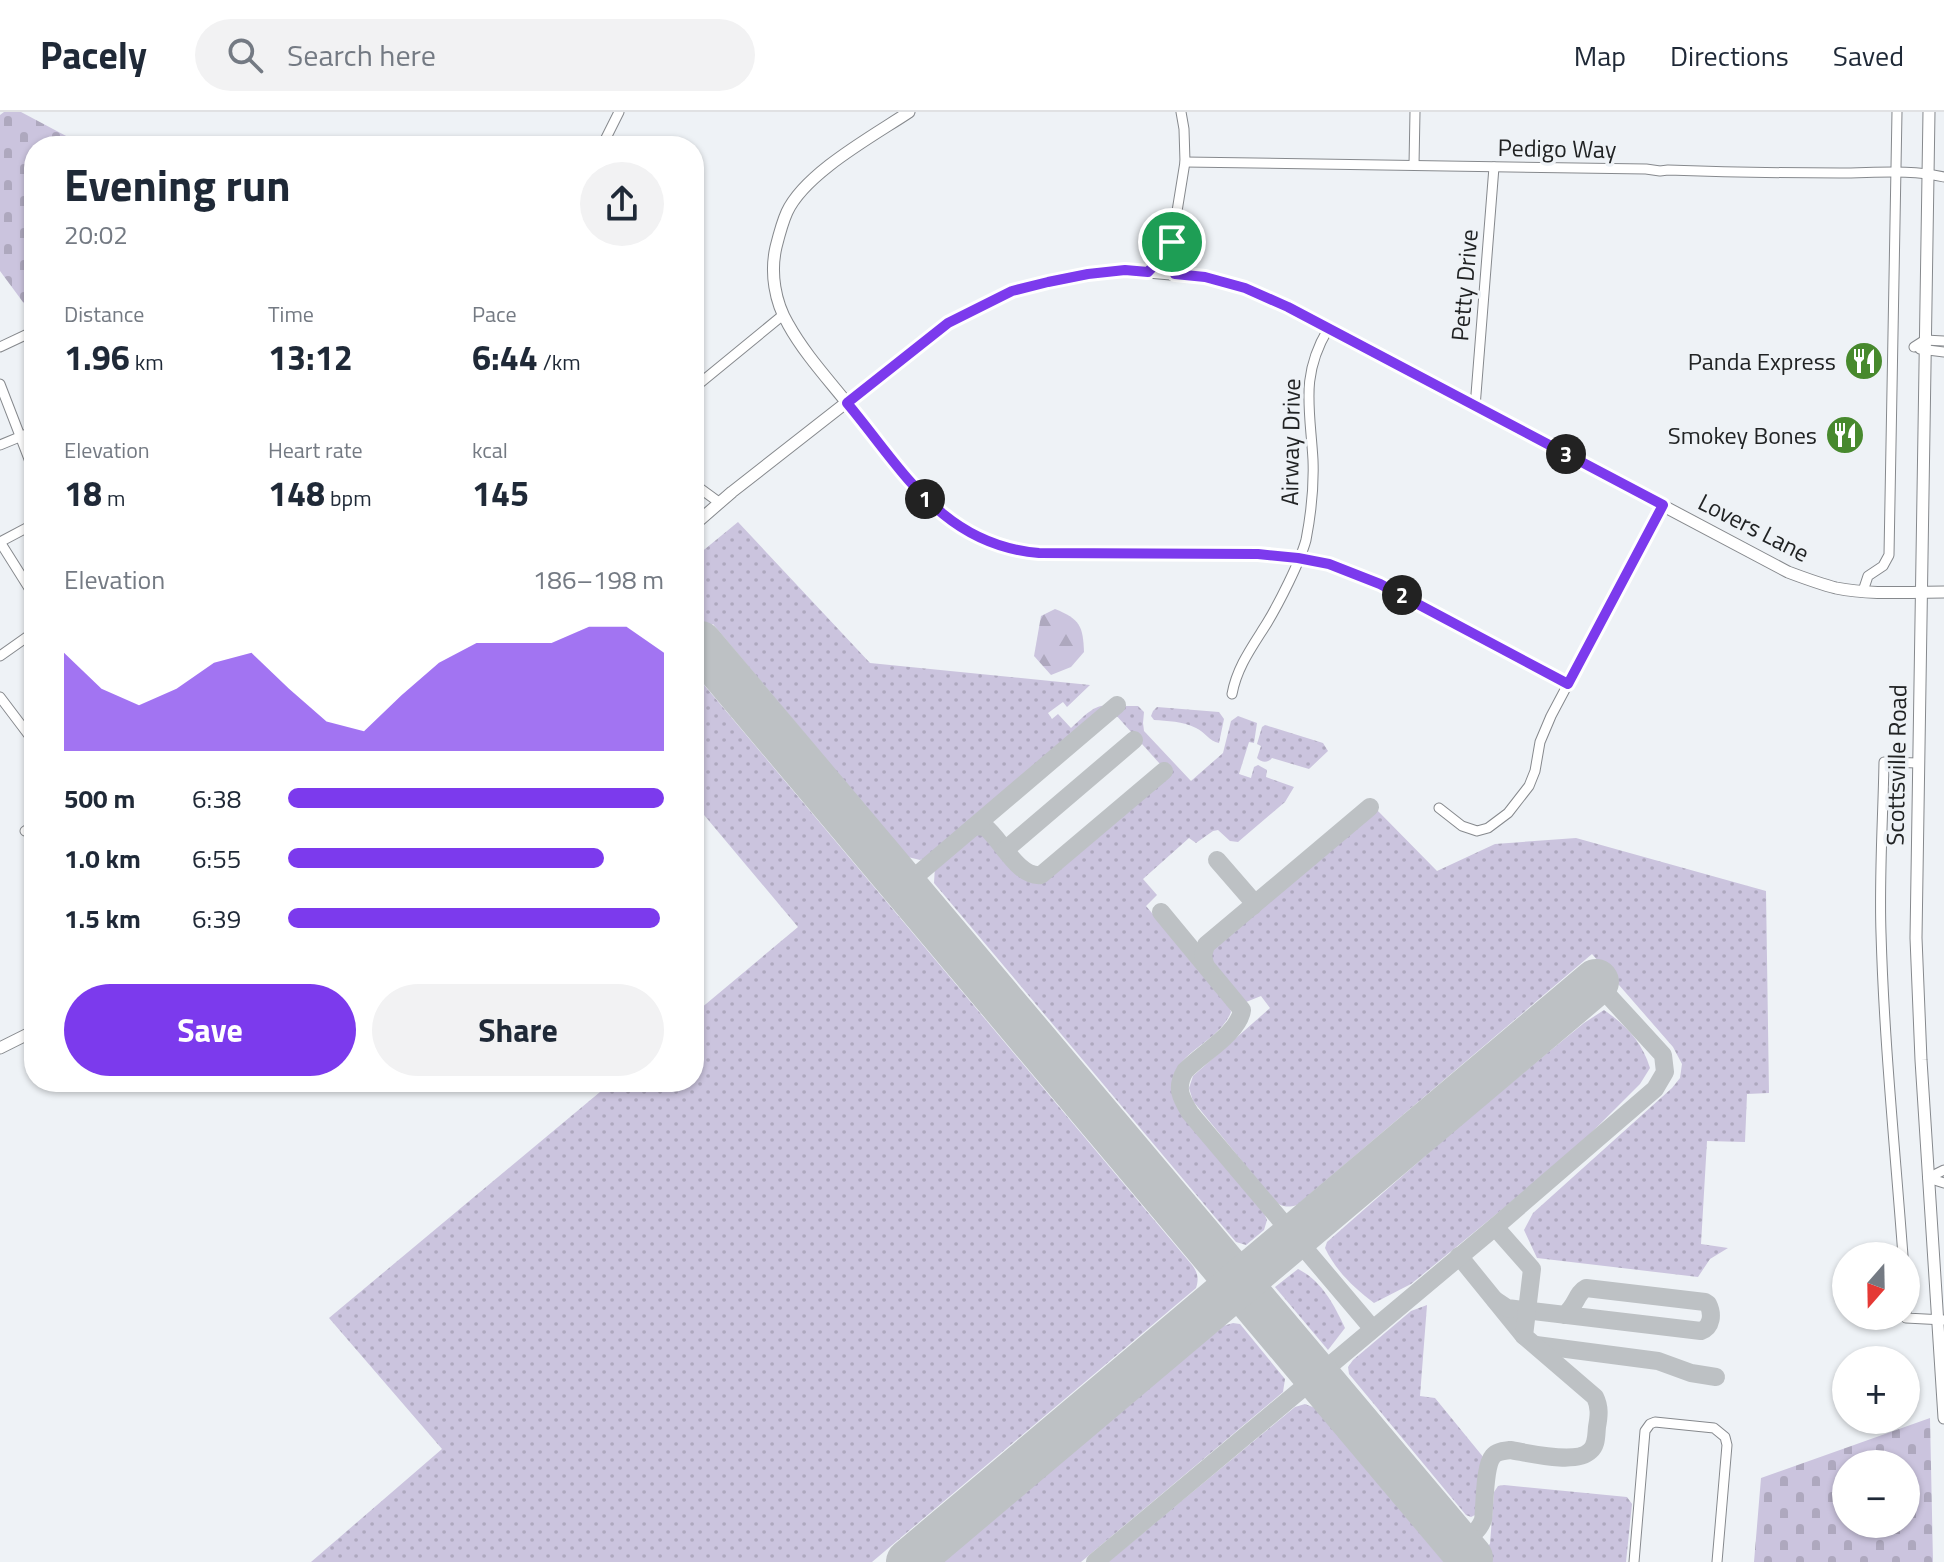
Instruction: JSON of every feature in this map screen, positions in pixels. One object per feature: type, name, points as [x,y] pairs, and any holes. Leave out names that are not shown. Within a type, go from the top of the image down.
[{"type":"main road","points":[[847,403],[795,337],[783,315],[774,282],[773,257],[787,210],[804,187],[823,169],[909,112]]},
{"type":"main road","name":"Scottsville Road","points":[[1929,112],[1917,962],[1928,1178],[1941,1320],[1944,1418]]},
{"type":"main road","name":"Lovers Lane","points":[[704,517],[948,323],[1012,291],[1087,274],[1125,270],[1205,277],[1245,288],[1288,307],[1810,581],[1863,591],[1944,592]]},
{"type":"main road","points":[[0,1048],[24,1036]]},
{"type":"street","points":[[607,136],[619,112]]},
{"type":"street","points":[[1175,274],[1172,242],[1185,162],[1181,112]]},
{"type":"street","points":[[1414,165],[1415,112]]},
{"type":"street","points":[[1863,591],[1869,574],[1883,566],[1889,555],[1897,112]]},
{"type":"street","name":"Pedigo Way","points":[[1185,162],[1928,174]]},
{"type":"street","name":"Petty Drive","points":[[1475,407],[1494,167]]},
{"type":"street","points":[[1928,174],[1944,169]]},
{"type":"street","points":[[1928,174],[1944,177]]},
{"type":"street","points":[[1148,272],[1172,242]]},
{"type":"street","points":[[704,380],[783,315]]},
{"type":"street","name":"Airway Drive","points":[[1232,694],[1243,660],[1275,608],[1306,537],[1313,463],[1308,409],[1310,376],[1317,349],[1328,329]]},
{"type":"street","points":[[0,347],[24,336]]},
{"type":"street","points":[[1925,346],[1944,341]]},
{"type":"street","points":[[1925,346],[1944,352]]},
{"type":"street","points":[[0,384],[24,444]]},
{"type":"street","points":[[847,403],[927,501],[955,523],[983,539],[1004,547],[1039,553],[1258,554],[1329,564],[1371,580],[1427,608],[1568,684]]},
{"type":"street","points":[[0,445],[24,435]]},
{"type":"street","points":[[704,491],[720,503]]},
{"type":"street","points":[[1439,808],[1462,826],[1477,831],[1488,828],[1508,813],[1529,786],[1543,734],[1663,505]]},
{"type":"street","points":[[24,529],[0,542],[24,580]]},
{"type":"street","points":[[0,656],[24,639]]},
{"type":"street","points":[[0,697],[24,729]]},
{"type":"street","points":[[1902,1242],[1881,937],[1882,799],[1884,762],[1918,763]]},
{"type":"street","points":[[1928,1178],[1944,1170]]},
{"type":"street","points":[[1928,1178],[1944,1183]]},
{"type":"street","points":[[1920,1319],[1941,1320]]},
{"type":"street","points":[[1634,1562],[1645,1431],[1655,1422],[1714,1428],[1725,1437],[1727,1445],[1717,1562]]},
{"type":"green space","points":[[4,112],[21,112],[66,136],[24,136],[24,303],[0,271],[0,115]]},
{"type":"green space","points":[[738,522],[870,663],[1090,685],[1067,707],[1063,702],[1048,713],[1052,719],[1058,714],[1071,728],[1094,709],[1110,706],[928,857],[920,860],[908,857],[713,624],[704,632],[704,550]]},
{"type":"green space","points":[[1055,609],[1078,624],[1084,652],[1071,667],[1051,675],[1034,656],[1041,616]]},
{"type":"green space","points":[[704,685],[1192,1265],[1197,1276],[1196,1288],[872,1562],[311,1562],[442,1449],[329,1318],[600,1092],[704,1092],[704,1006],[798,927],[704,815]]},
{"type":"green space","points":[[1125,706],[1138,706],[1144,712],[1144,731],[1191,781],[1223,753],[1231,721],[1238,716],[1257,723],[1254,743],[1249,742],[1239,774],[1251,778],[1254,767],[1258,765],[1267,770],[1266,777],[1294,787],[1285,802],[1238,842],[1230,841],[1218,830],[1196,843],[1189,838],[1143,879],[1157,895],[1146,906],[1228,1003],[1231,1012],[1214,1035],[1181,1063],[1174,1074],[1172,1088],[1176,1105],[1262,1209],[1267,1220],[1264,1230],[1246,1245],[1236,1242],[934,883],[935,866],[977,835],[987,835],[1026,878],[1035,882],[1169,774],[1115,714]]},
{"type":"green space","points":[[1157,707],[1219,712],[1224,719],[1219,743],[1191,726],[1154,720],[1151,716]]},
{"type":"green space","points":[[1265,725],[1323,743],[1328,751],[1309,769],[1272,758],[1267,762],[1261,761],[1257,758],[1261,746],[1257,744]]},
{"type":"green space","points":[[1377,810],[1437,871],[1495,844],[1576,838],[1766,891],[1769,1093],[1747,1094],[1745,1142],[1707,1141],[1701,1244],[1728,1248],[1710,1259],[1698,1277],[1537,1258],[1524,1230],[1533,1213],[1680,1078],[1682,1064],[1673,1047],[1592,954],[1297,1205],[1284,1206],[1276,1202],[1193,1101],[1189,1088],[1193,1076],[1270,1008],[1261,996],[1246,1002],[1226,986],[1213,965],[1212,949]]},
{"type":"green space","points":[[1604,1010],[1626,1028],[1643,1050],[1650,1068],[1640,1084],[1571,1153],[1411,1284],[1374,1303],[1359,1291],[1334,1264],[1325,1248],[1327,1242],[1472,1115]]},
{"type":"green space","points":[[1298,1269],[1321,1287],[1345,1328],[1328,1350],[1275,1287]]},
{"type":"green space","points":[[1427,1305],[1420,1396],[1435,1398],[1484,1458],[1477,1514],[1471,1517],[1466,1515],[1349,1374],[1348,1367],[1353,1360],[1411,1311]]},
{"type":"green space","points":[[1240,1324],[1285,1379],[1283,1392],[1081,1562],[942,1562],[1223,1326]]},
{"type":"green space","points":[[1305,1404],[1315,1408],[1444,1562],[1108,1562],[1295,1407]]},
{"type":"green space","points":[[1930,1418],[1933,1562],[1754,1562],[1761,1478],[1832,1453],[1832,1538],[1920,1538],[1920,1450],[1840,1450],[1885,1434],[1920,1434],[1920,1422]]},
{"type":"green space","points":[[1498,1486],[1627,1497],[1632,1504],[1626,1562],[1468,1562],[1490,1544],[1494,1492]]},
{"type":"taxiway","points":[[904,886],[1117,705]]},
{"type":"taxiway","points":[[1005,850],[1134,740]]},
{"type":"taxiway","points":[[972,828],[985,827],[1017,864],[1033,874],[1041,875],[1164,771]]},
{"type":"taxiway","points":[[1205,964],[1203,956],[1206,945],[1370,807]]},
{"type":"taxiway","points":[[1217,860],[1250,898],[1253,906]]},
{"type":"taxiway","points":[[1161,912],[1242,1010],[1227,1035],[1185,1071],[1180,1088],[1184,1102],[1190,1113],[1372,1328]]},
{"type":"taxiway","points":[[1095,1562],[1655,1089],[1665,1072],[1663,1055],[1596,982]]},
{"type":"taxiway","points":[[1442,1526],[1454,1534],[1465,1536],[1479,1527],[1483,1520],[1488,1468],[1496,1453],[1510,1450],[1574,1457],[1590,1451],[1596,1440],[1599,1412],[1595,1397],[1524,1336],[1532,1269],[1495,1227]]},
{"type":"taxiway","points":[[1459,1256],[1524,1336]]},
{"type":"taxiway","points":[[1495,1300],[1507,1308],[1701,1331],[1709,1323],[1711,1312],[1705,1302],[1586,1288],[1580,1293],[1571,1308],[1568,1312],[1564,1315]]},
{"type":"taxiway","points":[[1536,1345],[1658,1361],[1691,1373],[1716,1377]]},
{"type":"runway","points":[[704,649],[1470,1558]]},
{"type":"runway","points":[[909,1562],[1596,982]]},
{"type":"place","name":"Panda Express","points":[[1864,361]]},
{"type":"place","name":"Smokey Bones","points":[[1845,435]]},
{"type":"route","points":[[1172,242],[1175,274],[1205,277],[1245,288],[1288,307],[1663,505],[1568,684],[1380,584],[1329,564],[1258,554],[1039,553],[993,543],[936,510],[847,403],[948,323],[1012,291],[1088,274],[1125,270],[1148,272],[1172,242]]}]
